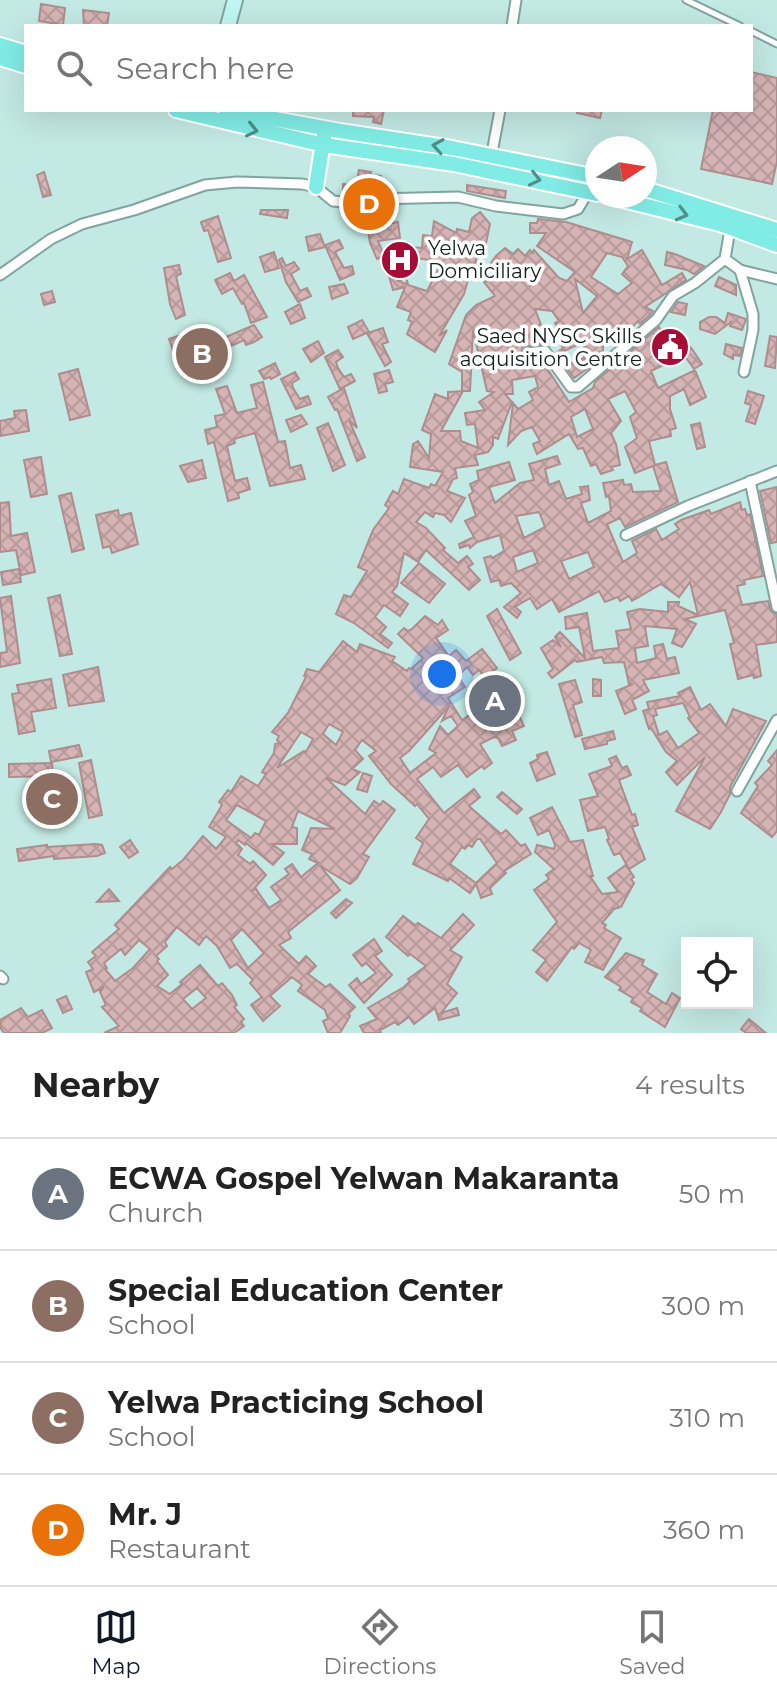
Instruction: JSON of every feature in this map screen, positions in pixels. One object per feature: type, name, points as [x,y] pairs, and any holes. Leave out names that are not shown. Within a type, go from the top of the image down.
[{"type":"main road","points":[[229,24],[235,0]]},
{"type":"main road","points":[[0,45],[24,52]]},
{"type":"main road","points":[[0,58],[24,65]]},
{"type":"main road","points":[[184,112],[324,145],[585,175]]},
{"type":"main road","points":[[236,112],[490,163],[585,191]]},
{"type":"main road","points":[[316,187],[324,129]]},
{"type":"main road","points":[[657,193],[777,230]]},
{"type":"main road","points":[[651,208],[777,245]]},
{"type":"street","points":[[512,24],[516,0]]},
{"type":"street","points":[[490,163],[500,112]]},
{"type":"street","points":[[0,275],[51,239],[82,224],[205,185],[237,182],[316,187],[333,201],[362,204],[374,199],[458,197],[496,206],[563,214],[578,209],[585,201]]},
{"type":"street","points":[[527,353],[545,351],[571,387],[578,387],[656,320],[673,296],[725,259],[730,229]]},
{"type":"street","points":[[725,259],[740,270],[777,279]]},
{"type":"street","points":[[740,270],[753,314],[753,330],[744,372]]},
{"type":"street","points":[[626,535],[688,506],[777,471]]},
{"type":"street","points":[[750,481],[777,607]]},
{"type":"street","points":[[737,791],[777,720]]},
{"type":"lane","points":[[686,0],[736,24]]},
{"type":"lane","points":[[753,32],[777,44]]},
{"type":"building","points":[[41,4],[65,8],[63,24],[39,21]]},
{"type":"building","points":[[83,10],[109,13],[107,24],[84,24]]},
{"type":"building","points":[[753,72],[777,78],[777,161],[772,184],[701,169],[713,112],[753,112]]},
{"type":"building","points":[[353,112],[384,112],[381,124],[373,122],[374,117],[353,116]]},
{"type":"building","points":[[577,112],[602,112],[600,118]]},
{"type":"building","points":[[359,170],[381,176],[380,186],[368,185],[367,194],[361,196],[343,194],[343,184],[356,186]]},
{"type":"building","points":[[44,172],[51,195],[43,197],[37,175]]},
{"type":"building","points":[[467,185],[506,191],[505,198],[467,191]]},
{"type":"building","points":[[261,210],[288,210],[287,218],[260,214]]},
{"type":"building","points":[[480,212],[490,224],[485,248],[479,247],[474,271],[471,270],[464,294],[439,336],[447,330],[435,352],[407,334],[412,322],[408,320],[411,312],[397,307],[405,287],[393,290],[384,259],[399,255],[406,278],[398,281],[406,284],[407,280],[408,285],[427,291],[440,266],[429,264],[430,260],[409,257],[410,247],[422,248],[423,235],[432,236],[434,221],[456,233],[457,229],[469,232],[472,218]]},
{"type":"building","points":[[218,216],[231,258],[218,262],[208,230],[204,231],[201,222]]},
{"type":"building","points":[[538,219],[566,222],[632,242],[627,259],[642,250],[662,285],[682,273],[686,280],[645,307],[653,311],[650,315],[640,324],[638,321],[616,343],[603,344],[603,351],[593,355],[594,364],[574,378],[556,353],[562,349],[572,364],[584,358],[584,342],[564,351],[555,323],[559,321],[552,311],[535,309],[541,325],[532,328],[542,344],[523,347],[520,355],[525,360],[541,359],[569,402],[593,388],[595,382],[659,327],[662,332],[656,335],[663,349],[680,335],[692,349],[702,364],[694,369],[684,355],[651,371],[658,388],[695,370],[706,397],[690,405],[684,389],[670,396],[676,428],[670,430],[671,436],[649,441],[655,465],[666,462],[678,502],[625,527],[620,518],[607,524],[623,562],[637,553],[632,541],[656,529],[662,540],[679,529],[675,524],[681,520],[709,510],[711,514],[740,502],[742,510],[750,514],[763,576],[744,580],[745,584],[737,586],[742,605],[768,601],[771,611],[777,614],[777,642],[756,645],[761,676],[738,679],[730,644],[734,643],[725,610],[685,619],[696,624],[682,647],[672,643],[677,629],[645,626],[648,646],[635,648],[637,663],[656,658],[654,646],[663,644],[667,659],[675,657],[679,673],[643,680],[649,691],[632,700],[636,709],[625,714],[616,691],[633,684],[629,684],[624,662],[604,663],[602,657],[575,660],[552,678],[548,673],[553,669],[541,648],[553,640],[561,647],[555,637],[560,632],[585,658],[579,627],[566,629],[565,617],[587,613],[593,651],[619,648],[616,631],[631,629],[627,612],[640,609],[668,612],[668,602],[679,602],[678,606],[698,615],[690,582],[679,597],[661,584],[632,601],[629,596],[620,601],[618,597],[605,602],[599,591],[559,612],[552,599],[537,609],[530,598],[515,607],[521,612],[517,618],[504,607],[521,593],[511,583],[501,586],[499,580],[491,582],[484,558],[492,558],[504,551],[500,535],[477,542],[470,548],[469,545],[460,548],[459,544],[474,537],[465,521],[476,516],[469,495],[473,492],[470,484],[479,480],[477,471],[509,462],[515,480],[489,487],[495,503],[520,483],[534,480],[529,464],[557,456],[560,464],[545,469],[549,485],[559,481],[566,499],[582,494],[580,487],[588,486],[590,500],[581,503],[588,523],[611,511],[603,483],[623,480],[624,485],[631,484],[633,492],[661,491],[653,466],[635,473],[625,447],[637,438],[630,417],[636,412],[625,391],[608,399],[621,421],[611,433],[620,465],[611,467],[613,470],[601,474],[596,464],[591,466],[583,448],[578,449],[569,434],[537,454],[533,444],[540,441],[532,427],[521,431],[508,445],[513,403],[518,409],[533,400],[529,392],[538,387],[535,376],[512,380],[513,394],[505,394],[512,402],[498,439],[493,437],[493,445],[488,452],[475,455],[478,465],[455,468],[457,478],[453,479],[447,491],[465,498],[451,522],[444,515],[435,513],[433,517],[425,512],[416,522],[426,528],[458,563],[467,556],[473,564],[468,567],[480,580],[469,590],[426,550],[418,562],[404,553],[397,586],[392,592],[408,604],[400,616],[384,605],[375,617],[386,627],[380,634],[392,643],[388,648],[336,614],[344,595],[351,597],[367,571],[358,567],[373,530],[389,508],[385,505],[393,491],[398,494],[404,479],[429,488],[431,484],[435,486],[443,472],[410,467],[413,444],[418,441],[429,458],[431,434],[422,430],[435,394],[448,399],[448,392],[463,391],[462,372],[449,364],[466,315],[476,305],[495,296],[484,282],[495,272],[488,267],[496,256],[505,248],[513,254],[518,249],[525,256],[534,250],[559,278],[567,281],[575,272],[537,246],[546,233],[530,233],[530,223],[537,223]],"holes":[[[607,253],[622,257],[628,266],[622,274],[632,283],[618,294],[591,277]],[[575,279],[597,296],[583,313]],[[473,330],[487,391],[494,392],[479,402],[485,410],[465,413],[467,425],[475,424],[478,448],[461,441],[460,431],[441,431],[463,391],[470,391]],[[585,409],[593,429],[577,437],[571,417]],[[539,512],[545,527],[524,538],[516,516]],[[533,550],[538,563],[517,572],[513,557]],[[588,552],[594,567],[569,579],[561,561]]]},
{"type":"building","points":[[398,222],[400,238],[378,241],[384,255],[377,259],[367,224],[372,230]]},
{"type":"building","points":[[320,234],[325,247],[309,251],[306,237]]},
{"type":"building","points":[[339,240],[343,248],[335,252],[344,268],[352,266],[354,274],[340,280],[325,245]]},
{"type":"building","points":[[274,252],[279,268],[265,272],[260,257]]},
{"type":"building","points":[[667,252],[704,266],[694,274],[665,265]]},
{"type":"building","points":[[282,258],[286,266],[294,262],[299,269],[291,274],[300,291],[307,288],[311,296],[298,302],[286,282],[279,260]]},
{"type":"building","points":[[179,265],[181,274],[176,276],[185,315],[176,319],[170,304],[164,268]]},
{"type":"building","points":[[230,273],[234,281],[244,275],[267,317],[251,323],[244,303],[233,288],[222,294],[215,280]]},
{"type":"building","points":[[719,277],[736,285],[736,295],[715,286]]},
{"type":"building","points":[[344,284],[348,293],[332,299],[329,287]]},
{"type":"building","points":[[52,291],[55,302],[44,305],[41,294]]},
{"type":"building","points":[[678,302],[687,304],[685,315],[671,312]]},
{"type":"building","points":[[300,304],[305,318],[291,324],[285,312]]},
{"type":"building","points":[[728,313],[746,319],[742,330],[730,326],[731,322],[715,334],[700,329],[700,322],[709,317],[716,317],[725,323]]},
{"type":"building","points":[[362,320],[369,332],[353,339],[348,327]]},
{"type":"building","points":[[254,325],[262,337],[254,342],[246,345],[244,340],[222,350],[224,356],[216,359],[214,353],[179,368],[169,339],[202,328],[207,345]]},
{"type":"building","points":[[383,328],[388,342],[382,344],[391,362],[385,366],[367,333]]},
{"type":"building","points":[[770,336],[777,337],[775,368],[765,366]]},
{"type":"building","points":[[318,341],[324,353],[311,362],[303,349]]},
{"type":"building","points":[[726,344],[742,348],[740,356],[733,355],[733,359],[724,354]]},
{"type":"building","points":[[338,350],[343,357],[336,362],[338,368],[344,377],[351,374],[355,381],[340,389],[325,357]]},
{"type":"building","points":[[275,363],[280,374],[264,379],[259,371]]},
{"type":"building","points":[[78,369],[90,415],[70,420],[59,374]]},
{"type":"building","points":[[389,370],[393,382],[385,384],[387,391],[379,393],[374,374]]},
{"type":"building","points":[[295,372],[299,379],[292,383],[293,388],[300,399],[308,396],[311,404],[296,409],[281,379]]},
{"type":"building","points":[[263,382],[278,442],[285,441],[290,468],[301,465],[305,479],[270,486],[255,433],[234,439],[235,443],[227,446],[235,481],[247,478],[250,489],[238,493],[239,498],[228,501],[214,442],[208,444],[205,430],[217,427],[215,416],[225,414],[216,389],[227,386],[237,413],[257,408],[251,385]]},
{"type":"building","points":[[344,388],[357,428],[349,420],[365,457],[357,461],[337,409],[328,397]]},
{"type":"building","points":[[748,391],[764,396],[755,424],[746,421],[751,405],[745,403]]},
{"type":"building","points":[[26,410],[29,431],[0,436],[0,421],[15,418],[14,411]]},
{"type":"building","points":[[301,415],[307,424],[291,432],[286,420]]},
{"type":"building","points":[[328,423],[345,465],[333,471],[317,428]]},
{"type":"building","points":[[700,423],[705,447],[697,449],[691,425]]},
{"type":"building","points":[[41,457],[47,494],[31,497],[24,460]]},
{"type":"building","points":[[202,460],[206,478],[188,482],[180,466]]},
{"type":"building","points":[[777,487],[777,542],[771,543],[760,491]]},
{"type":"building","points":[[71,493],[84,549],[72,552],[59,496]]},
{"type":"building","points":[[9,502],[11,536],[27,533],[35,572],[21,575],[16,550],[0,552],[0,503]]},
{"type":"building","points":[[118,510],[119,516],[131,513],[138,544],[112,553],[110,546],[103,548],[96,515]]},
{"type":"building","points":[[419,563],[445,584],[429,603],[401,583]]},
{"type":"building","points":[[19,569],[21,582],[3,585],[1,572]]},
{"type":"building","points":[[60,595],[72,654],[60,656],[48,598]]},
{"type":"building","points":[[11,596],[20,663],[0,667],[0,653],[7,652],[0,598]]},
{"type":"building","points":[[497,609],[521,653],[510,660],[487,616]]},
{"type":"building","points":[[425,616],[438,625],[442,620],[448,630],[436,638],[449,656],[456,650],[466,661],[482,649],[497,668],[485,677],[479,670],[473,675],[467,667],[458,676],[465,687],[448,698],[462,720],[480,708],[476,698],[505,685],[524,726],[512,731],[516,740],[502,746],[494,737],[480,744],[492,763],[484,769],[482,766],[467,777],[458,765],[441,777],[433,767],[417,779],[444,813],[474,789],[480,797],[469,806],[501,834],[506,830],[521,846],[525,844],[531,854],[504,871],[506,873],[490,888],[492,894],[481,898],[476,884],[470,893],[449,878],[448,881],[413,864],[423,843],[416,838],[429,819],[417,804],[415,806],[391,784],[369,756],[376,751],[362,740],[355,750],[363,759],[352,769],[360,772],[345,785],[326,778],[365,814],[374,801],[380,805],[383,801],[395,810],[363,854],[369,857],[350,884],[320,866],[340,890],[288,932],[291,938],[279,945],[299,964],[306,956],[316,966],[308,974],[326,987],[330,984],[355,1007],[348,1014],[350,1016],[340,1033],[328,1033],[323,1021],[328,1019],[325,1010],[298,991],[302,985],[292,977],[270,996],[280,1006],[263,1021],[251,1005],[262,997],[250,983],[253,980],[237,964],[230,968],[217,946],[206,936],[199,945],[177,927],[165,942],[167,946],[156,956],[168,975],[157,986],[170,994],[200,965],[218,986],[222,983],[232,995],[237,1005],[234,1007],[244,1019],[241,1022],[244,1026],[234,1033],[104,1033],[119,1026],[102,1007],[106,1005],[100,992],[104,987],[94,992],[86,972],[93,969],[88,962],[96,956],[92,952],[119,929],[115,925],[170,867],[172,869],[183,860],[203,836],[216,849],[226,837],[209,827],[222,805],[219,802],[228,790],[231,792],[241,776],[258,786],[266,774],[262,772],[274,753],[275,744],[280,743],[277,740],[279,736],[272,732],[288,713],[307,669],[319,672],[343,641],[357,652],[360,644],[395,657],[392,661],[407,671],[423,658],[398,634],[404,628],[408,631]],"holes":[[[441,667],[455,681],[437,692],[428,682]],[[449,706],[442,721],[451,716],[458,726],[448,735],[440,726],[429,749],[436,753],[410,773],[400,758],[409,751]],[[329,724],[343,732],[336,745],[323,734]],[[301,732],[313,739],[304,751],[277,768]],[[237,805],[266,821],[259,835],[255,833],[251,838],[226,820]],[[298,811],[335,829],[311,828],[302,850],[312,854],[309,859],[318,863],[301,877],[292,864],[285,869],[289,874],[271,887],[281,900],[269,908],[256,889],[253,890],[266,875],[253,861],[250,864],[238,855],[242,849],[236,843],[238,840],[246,843],[273,865],[284,853],[272,844],[297,844],[297,828],[292,827]],[[480,839],[497,863],[476,883],[450,864],[462,847],[465,849],[468,845],[472,847]],[[242,929],[264,953],[248,968],[231,940]],[[139,940],[150,949],[133,968],[115,981],[104,963],[121,949],[125,955]],[[197,988],[206,998],[192,1009],[183,999]]]},
{"type":"building","points":[[98,667],[104,701],[69,706],[63,675]]},
{"type":"building","points":[[51,679],[56,708],[31,712],[35,731],[19,734],[12,694],[19,693],[17,685]]},
{"type":"building","points":[[593,679],[601,680],[601,696],[593,696]]},
{"type":"building","points":[[575,680],[582,702],[573,705],[582,735],[575,737],[559,684]]},
{"type":"building","points":[[690,687],[701,710],[710,704],[726,726],[733,709],[766,721],[710,829],[676,811],[705,757],[677,785],[666,772],[677,761],[649,729],[643,711],[649,709],[647,702],[680,696],[678,693]],"holes":[[[683,703],[699,733],[678,748],[667,731],[659,735],[653,716],[657,715],[655,709]]]},
{"type":"building","points":[[613,731],[615,739],[585,749],[582,739]]},
{"type":"building","points":[[79,745],[82,756],[51,762],[49,751]]},
{"type":"building","points":[[777,750],[777,831],[772,837],[741,813],[758,786],[755,783],[772,765],[768,761]]},
{"type":"building","points":[[547,752],[555,774],[537,781],[530,763],[538,759],[537,755]]},
{"type":"building","points":[[616,756],[622,768],[627,766],[631,775],[619,780],[632,815],[635,814],[638,825],[632,827],[645,859],[629,869],[620,853],[614,855],[605,827],[588,831],[580,800],[598,796],[589,774],[612,766],[609,759]]},
{"type":"building","points":[[91,760],[102,815],[89,818],[79,763]]},
{"type":"building","points":[[52,763],[53,776],[9,777],[9,764]]},
{"type":"building","points":[[363,773],[372,776],[367,792],[357,789]]},
{"type":"building","points":[[502,792],[522,809],[517,814],[497,797]]},
{"type":"building","points":[[552,807],[570,842],[583,840],[593,876],[590,876],[602,894],[618,892],[608,878],[626,865],[634,877],[631,879],[634,883],[621,907],[614,909],[602,923],[606,925],[604,928],[621,938],[603,970],[585,962],[591,950],[579,943],[574,949],[572,947],[547,981],[536,972],[546,960],[533,950],[557,922],[534,890],[549,879],[546,875],[554,869],[535,852],[537,845],[554,849],[555,845],[549,830],[538,835],[530,818]]},
{"type":"building","points":[[130,840],[138,852],[129,858],[120,847]]},
{"type":"building","points":[[47,845],[102,845],[105,853],[19,861],[17,849]]},
{"type":"building","points":[[109,889],[119,901],[97,902]]},
{"type":"building","points":[[346,899],[352,903],[336,918],[331,913]]},
{"type":"building","points":[[463,914],[474,925],[450,950],[462,957],[447,984],[457,993],[441,1013],[457,1008],[459,1015],[439,1020],[435,1008],[414,1024],[409,1017],[398,1025],[395,1022],[380,1030],[381,1033],[364,1033],[360,1026],[377,1019],[368,1008],[404,987],[410,981],[408,979],[426,966],[410,954],[408,956],[386,937],[403,916],[441,938]]},
{"type":"building","points":[[374,939],[382,951],[375,956],[392,975],[364,1003],[349,985],[357,978],[361,984],[376,973],[366,963],[362,966],[353,955]]},
{"type":"building","points":[[626,953],[644,960],[642,965],[657,974],[647,992],[666,1004],[672,993],[680,998],[665,1027],[640,1011],[642,1008],[631,1002],[633,998],[605,977]]},
{"type":"building","points":[[66,996],[72,1009],[63,1013],[57,1000]]},
{"type":"building","points":[[21,1008],[28,1017],[42,1010],[52,1028],[42,1033],[4,1033],[0,1020]]},
{"type":"building","points":[[749,1019],[766,1033],[746,1033],[741,1029]]},
{"type":"place","name":"Mr. J","points":[[369,204]]},
{"type":"place","name":"Yelwa Domiciliary","points":[[400,260]]},
{"type":"place","name":"Saed NYSC Skills acquisition Centre","points":[[670,347]]},
{"type":"place","name":"Special Education Center","points":[[202,354]]},
{"type":"place","name":"ECWA Gospel Yelwan Makaranta","points":[[495,701]]},
{"type":"place","name":"Yelwa Practicing School","points":[[52,799]]}]
